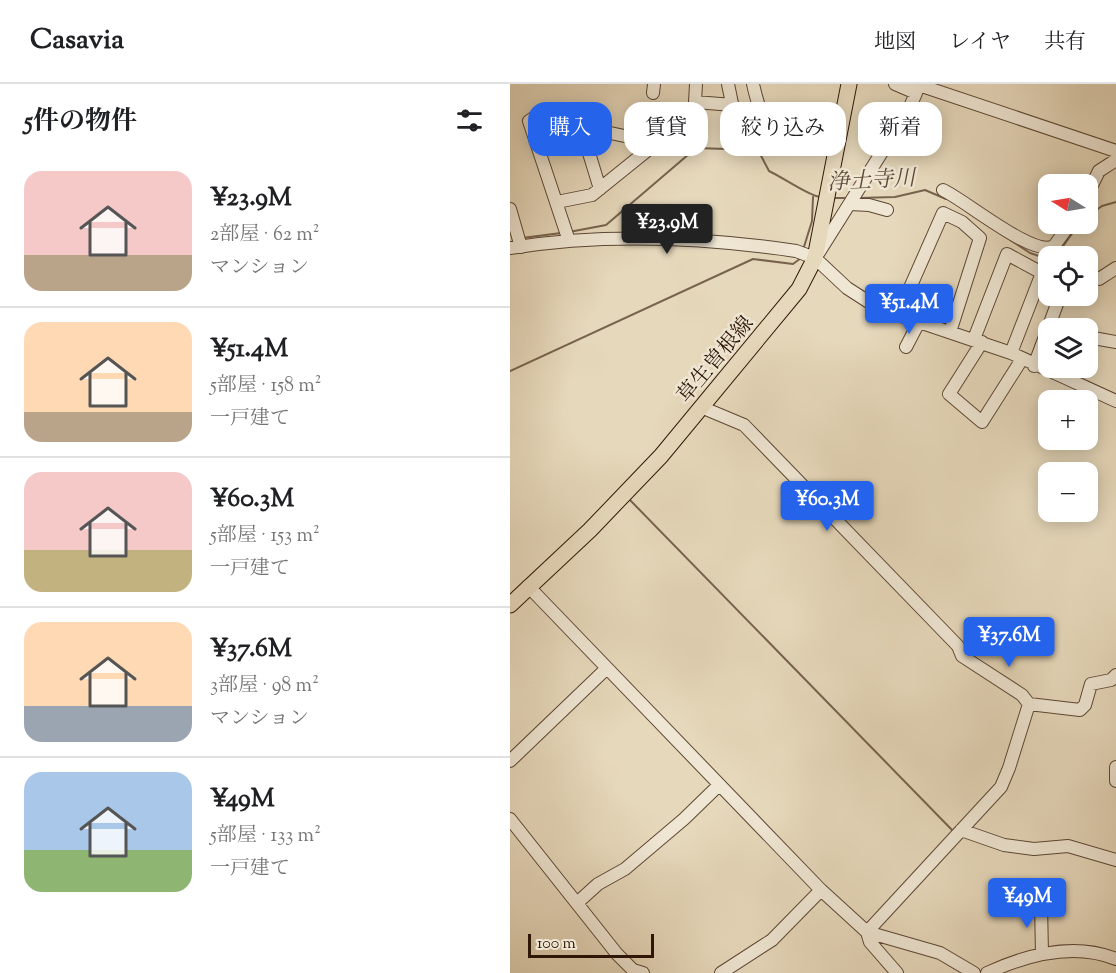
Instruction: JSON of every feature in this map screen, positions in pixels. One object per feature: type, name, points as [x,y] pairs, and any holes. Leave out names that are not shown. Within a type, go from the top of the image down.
[{"type":"main road","name":"草生曽根線","points":[[846,102],[849,84]]},
{"type":"main road","name":"草生曽根線","points":[[510,604],[630,489],[790,302],[815,258],[836,156]]},
{"type":"street","points":[[696,84],[695,102],[720,104]]},
{"type":"street","points":[[728,84],[732,102]]},
{"type":"street","points":[[753,84],[756,102]]},
{"type":"street","points":[[815,258],[916,93],[896,84]]},
{"type":"street","points":[[916,84],[1116,151]]},
{"type":"street","points":[[557,202],[592,195],[649,149],[648,141],[612,133]]},
{"type":"street","points":[[541,156],[569,241]]},
{"type":"street","points":[[590,156],[600,189]]},
{"type":"street","points":[[1098,174],[1116,160]]},
{"type":"street","points":[[943,190],[1028,243],[1038,247]]},
{"type":"street","points":[[850,204],[869,205],[887,210]]},
{"type":"street","points":[[510,210],[516,248],[569,241],[647,239],[774,247],[796,251],[815,258],[864,301],[1017,356],[1034,366],[1116,401]]},
{"type":"street","points":[[898,315],[943,213],[950,215],[980,238],[950,332]]},
{"type":"street","points":[[1007,254],[1042,273],[1017,356],[982,422],[949,394],[978,341],[1007,254]]},
{"type":"street","points":[[1098,279],[1116,268]]},
{"type":"street","points":[[906,347],[919,322]]},
{"type":"street","points":[[1098,339],[1116,342]]},
{"type":"street","points":[[1034,366],[1038,356]]},
{"type":"street","points":[[701,407],[744,425],[958,646],[962,656],[1022,695],[1029,704],[1080,710],[1092,682],[1114,680]]},
{"type":"street","points":[[528,586],[821,890],[867,932],[940,953],[974,973]]},
{"type":"street","points":[[510,761],[607,668]]},
{"type":"street","points":[[867,932],[1001,787],[1010,768],[1029,704]]},
{"type":"street","points":[[1116,767],[1116,781]]},
{"type":"street","points":[[577,903],[598,884],[625,869],[684,819],[719,784]]},
{"type":"street","points":[[512,827],[617,954],[633,970],[643,973]]},
{"type":"street","points":[[961,830],[1004,845],[1041,849],[1068,846],[1116,860]]},
{"type":"street","points":[[721,973],[772,940],[821,890]]},
{"type":"street","points":[[1041,904],[1042,954]]},
{"type":"street","points":[[867,932],[870,942],[897,973]]},
{"type":"street","points":[[987,973],[1022,958],[1042,954],[1085,950],[1116,959]]},
{"type":"waterway","name":"浄土寺川","points":[[569,232],[606,225],[696,148],[758,150],[769,171],[802,190],[820,197]]},
{"type":"waterway","name":"浄土寺川","points":[[858,198],[895,197],[925,190],[946,199]]},
{"type":"waterway","points":[[803,250],[812,221],[813,197]]},
{"type":"waterway","name":"浄土寺川","points":[[831,198],[847,198]]},
{"type":"waterway","name":"浄土寺川","points":[[1098,209],[1116,202]]},
{"type":"waterway","name":"浄土寺川","points":[[969,213],[1030,253],[1038,256]]},
{"type":"waterway","name":"浄土寺川","points":[[522,238],[561,233]]},
{"type":"waterway","name":"浄土寺川","points":[[1063,246],[1072,234]]},
{"type":"waterway","points":[[510,371],[753,259],[793,264],[801,258]]},
{"type":"waterway","points":[[628,498],[953,831]]}]
